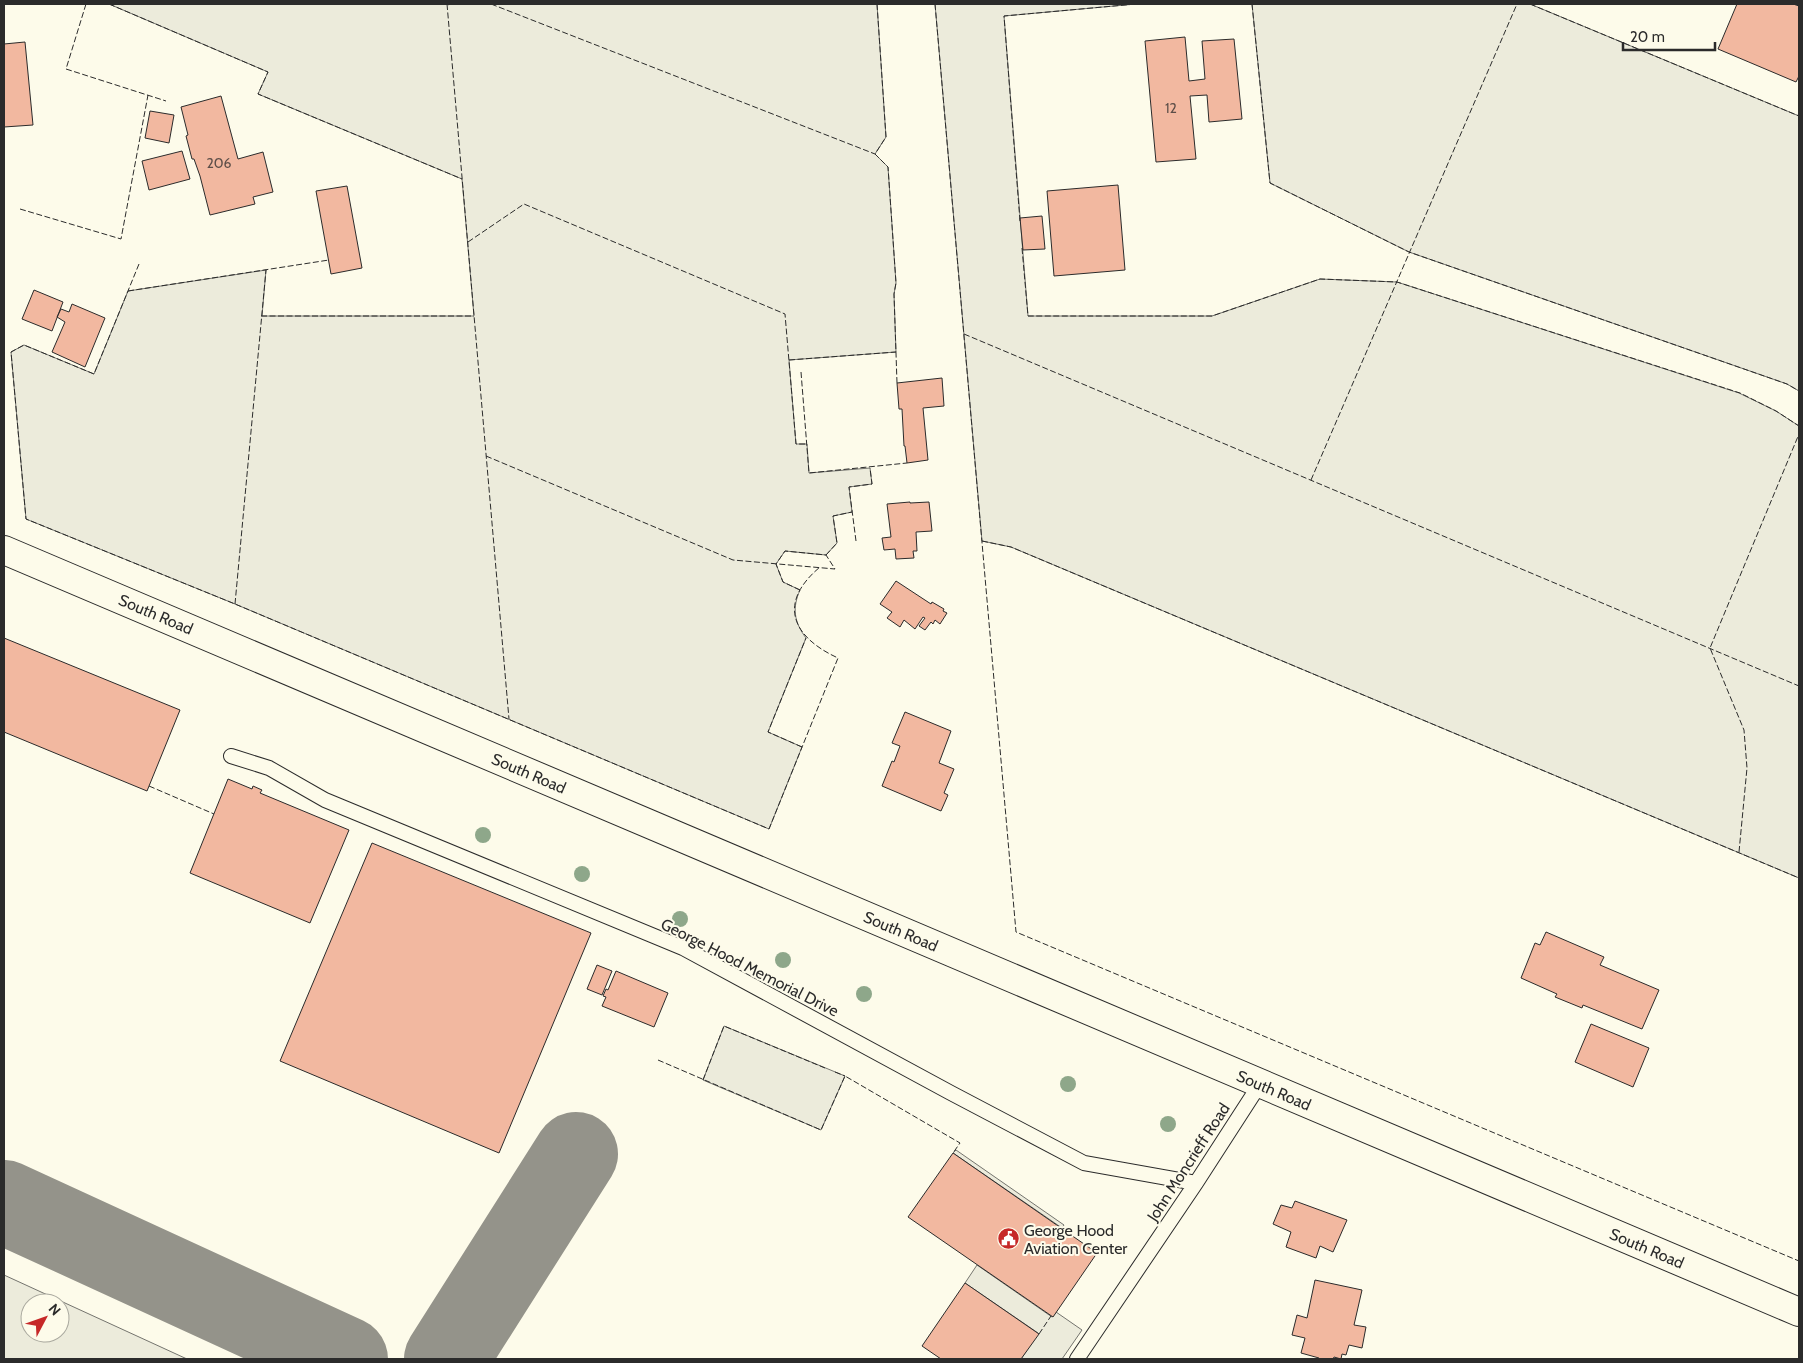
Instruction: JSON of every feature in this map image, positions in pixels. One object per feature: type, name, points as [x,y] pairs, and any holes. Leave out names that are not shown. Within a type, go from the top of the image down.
[{"type":"street","name":"South Road","points":[[4,550],[1799,1312]]},
{"type":"lane","name":"George Hood Memorial Drive","points":[[231,756],[269,768],[325,800],[683,948],[1084,1163],[1196,1183]]},
{"type":"lane","name":"John Moncrieff Road","points":[[1077,1359],[1196,1183],[1260,1084]]},
{"type":"shaded area","points":[[109,4],[877,4],[886,137],[875,154],[888,167],[896,283],[894,294],[896,352],[789,360],[796,444],[807,444],[809,473],[870,468],[872,484],[849,487],[852,512],[833,516],[837,543],[826,555],[785,551],[776,564],[783,582],[800,590],[795,609],[797,621],[806,638],[768,732],[802,747],[769,829],[235,604],[26,519],[11,352],[24,345],[94,374],[128,291],[266,270],[262,316],[474,316],[462,179],[258,94],[268,72]]},
{"type":"shaded area","points":[[935,4],[1136,4],[1004,16],[1028,316],[1212,316],[1320,279],[1397,282],[1739,393],[1776,411],[1799,426],[1799,878],[1011,547],[982,541]]},
{"type":"shaded area","points":[[1252,4],[1530,4],[1799,116],[1799,391],[1787,384],[1409,252],[1270,183]]},
{"type":"shaded area","points":[[724,1026],[845,1076],[821,1130],[703,1080]]},
{"type":"shaded area","points":[[956,1150],[1064,1225],[1062,1228],[953,1153]]},
{"type":"shaded area","points":[[977,1265],[1052,1317],[1056,1312],[1082,1330],[1062,1359],[1021,1359],[1038,1333],[965,1283]]},
{"type":"shaded area","points":[[4,1275],[43,1293],[20,1293],[20,1343],[70,1343],[70,1305],[187,1359],[4,1359]]},
{"type":"building","points":[[1737,4],[1793,4],[1799,6],[1799,76],[1796,82],[1718,49]]},
{"type":"building","points":[[1185,37],[1189,81],[1205,79],[1202,41],[1234,39],[1242,119],[1209,122],[1207,95],[1190,96],[1196,159],[1156,162],[1145,41]]},
{"type":"building","points":[[25,42],[33,125],[4,127],[4,44]]},
{"type":"building","points":[[221,96],[238,159],[263,152],[273,192],[253,197],[255,204],[210,215],[200,176],[194,159],[192,159],[181,107]]},
{"type":"building","points":[[150,111],[174,115],[169,143],[145,138]]},
{"type":"building","points":[[182,151],[190,179],[149,190],[142,161]]},
{"type":"building","points":[[1118,185],[1125,270],[1054,276],[1047,191]]},
{"type":"building","points":[[347,186],[362,268],[331,274],[316,191]]},
{"type":"building","points":[[1042,216],[1045,249],[1023,250],[1020,218]]},
{"type":"building","points":[[34,290],[63,302],[52,331],[22,319]]},
{"type":"building","points":[[72,304],[105,318],[85,367],[52,352],[65,322],[57,317],[61,309],[69,312]]},
{"type":"building","points":[[942,378],[944,406],[923,408],[928,460],[907,463],[902,409],[899,409],[897,383]]},
{"type":"building","points":[[929,502],[932,531],[916,532],[917,551],[913,551],[914,558],[896,559],[895,549],[884,550],[882,538],[891,537],[887,504]]},
{"type":"building","points":[[896,581],[931,604],[932,602],[944,609],[943,611],[947,613],[940,624],[935,620],[925,630],[919,626],[925,618],[923,617],[915,629],[904,620],[900,627],[887,618],[892,612],[880,604]]},
{"type":"building","points":[[4,638],[180,710],[147,791],[4,732]]},
{"type":"building","points":[[905,712],[951,731],[939,763],[954,769],[944,793],[948,795],[941,811],[882,786],[900,746],[892,743]]},
{"type":"building","points":[[228,779],[252,789],[253,786],[262,790],[260,793],[349,830],[310,923],[190,873]]},
{"type":"building","points":[[372,843],[591,933],[499,1153],[280,1061]]},
{"type":"building","points":[[1546,932],[1604,957],[1600,965],[1659,990],[1642,1029],[1583,1005],[1582,1008],[1555,997],[1557,994],[1521,978],[1535,943],[1540,945]]},
{"type":"building","points":[[597,965],[612,971],[602,995],[587,989]]},
{"type":"building","points":[[616,971],[668,993],[654,1027],[602,1006],[606,997],[603,996],[606,989],[608,990]]},
{"type":"building","points":[[1591,1024],[1649,1048],[1633,1087],[1575,1062]]},
{"type":"building","name":"George Hood Aviation Center","points":[[953,1153],[1097,1253],[1053,1317],[908,1217]]},
{"type":"building","points":[[1295,1201],[1347,1220],[1333,1252],[1320,1246],[1316,1258],[1286,1247],[1291,1232],[1273,1224],[1281,1205],[1292,1208]]},
{"type":"building","points":[[1315,1280],[1362,1290],[1354,1325],[1366,1327],[1362,1348],[1349,1345],[1346,1355],[1342,1354],[1341,1359],[1334,1357],[1333,1359],[1318,1359],[1301,1353],[1305,1338],[1292,1335],[1297,1315],[1307,1318]]},
{"type":"building","points":[[965,1283],[1039,1334],[1021,1359],[941,1359],[922,1346]]},
{"type":"taxiway","points":[[446,1359],[576,1154]]},
{"type":"taxiway","points":[[4,1202],[346,1359]]},
{"type":"fence","points":[[86,4],[66,69],[166,101]]},
{"type":"fence","points":[[109,4],[268,72],[258,94],[462,179]]},
{"type":"fence","points":[[447,4],[509,719]]},
{"type":"fence","points":[[491,4],[875,154]]},
{"type":"fence","points":[[877,4],[886,137],[875,154],[888,167],[896,283],[894,294],[897,383]]},
{"type":"fence","points":[[935,4],[1016,932],[1799,1261]]},
{"type":"fence","points":[[1020,221],[1004,16],[1136,4]]},
{"type":"fence","points":[[1252,4],[1270,183],[1409,252],[1787,384],[1799,391]]},
{"type":"fence","points":[[1311,480],[1517,4]]},
{"type":"fence","points":[[1530,4],[1799,116]]},
{"type":"fence","points":[[20,209],[121,239],[148,95]]},
{"type":"fence","points":[[468,242],[524,204],[785,314],[796,444],[807,444]]},
{"type":"fence","points":[[1022,248],[1028,316],[1212,316],[1320,279],[1397,282],[1740,393],[1776,411],[1799,426]]},
{"type":"fence","points":[[128,291],[329,260]]},
{"type":"fence","points":[[139,264],[94,374],[24,345],[11,352],[26,519],[235,604],[769,829],[838,658],[822,650],[810,640],[801,629],[796,618],[795,606],[798,593],[807,580],[820,567]]},
{"type":"fence","points":[[235,604],[266,270]]},
{"type":"fence","points":[[261,316],[474,316]]},
{"type":"fence","points":[[964,334],[1799,686]]},
{"type":"fence","points":[[789,360],[896,352]]},
{"type":"fence","points":[[801,372],[809,473],[907,463]]},
{"type":"fence","points":[[1739,852],[1747,768],[1744,730],[1710,648],[1799,434]]},
{"type":"fence","points":[[486,456],[733,560],[835,569],[826,555]]},
{"type":"fence","points":[[856,541],[849,487],[872,484],[870,468]]},
{"type":"fence","points":[[826,555],[837,543],[833,516],[852,512]]},
{"type":"fence","points":[[982,541],[1011,547],[1799,878]]},
{"type":"fence","points":[[800,590],[783,582],[776,564],[785,551],[826,555]]},
{"type":"fence","points":[[802,747],[768,732],[806,638]]},
{"type":"fence","points":[[149,786],[214,814]]},
{"type":"fence","points":[[703,1080],[724,1026],[825,1068]]},
{"type":"fence","points":[[658,1060],[821,1130],[845,1076],[960,1143],[953,1153]]},
{"type":"fence","points":[[835,1072],[845,1076]]},
{"type":"fence","points":[[1039,1334],[1051,1316]]},
{"type":"place","name":"George Hood Aviation Center","points":[[1008,1239]]}]
